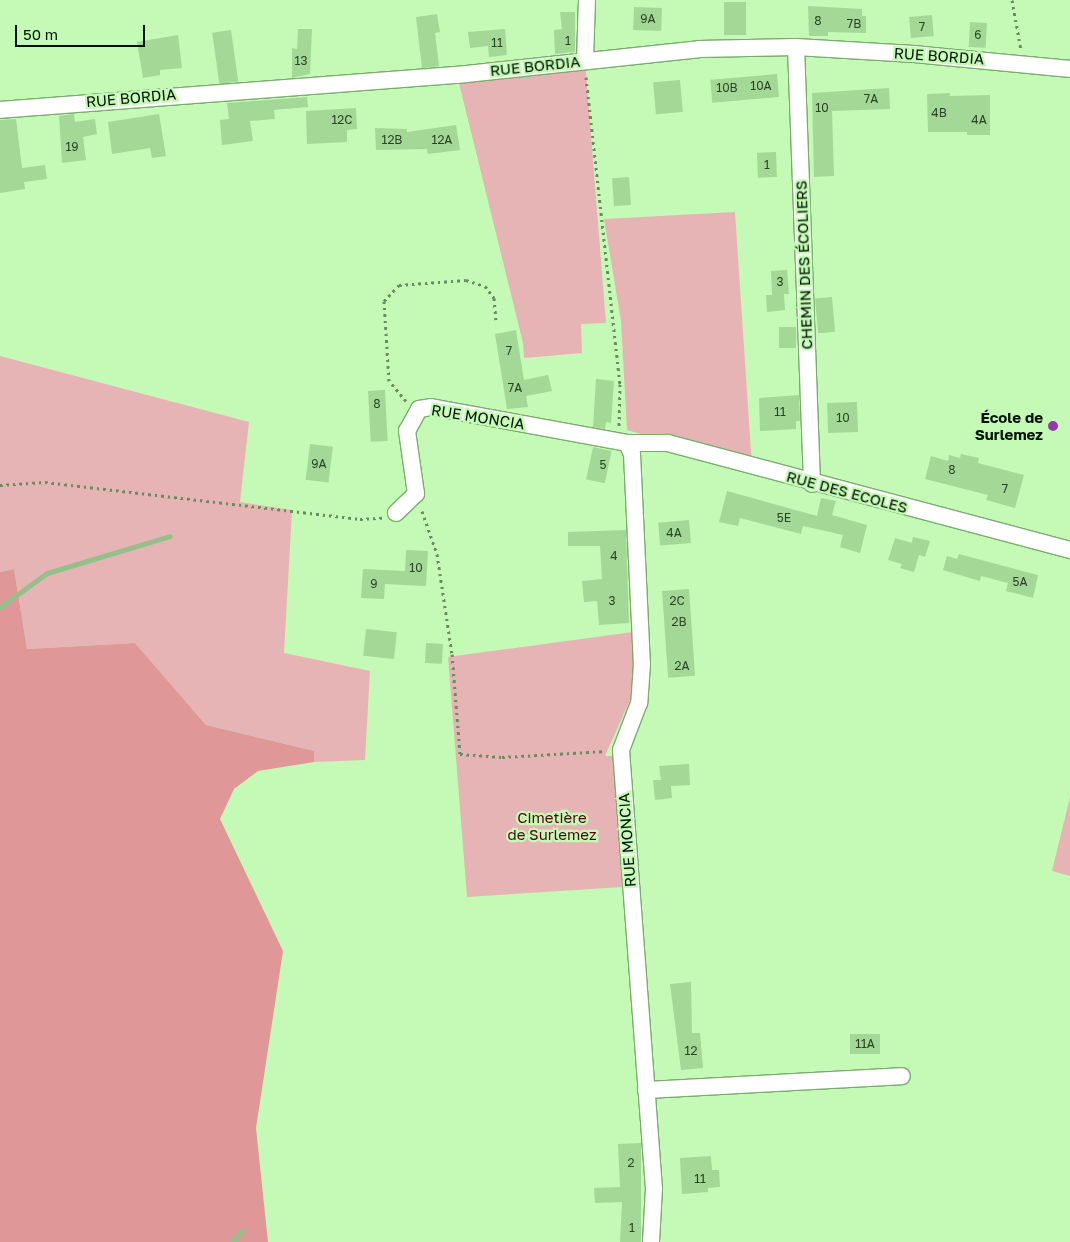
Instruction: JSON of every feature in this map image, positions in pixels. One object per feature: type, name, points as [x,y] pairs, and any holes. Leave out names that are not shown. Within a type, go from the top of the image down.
[{"type":"street","points":[[585,60],[587,0]]},
{"type":"street","name":"RUE BORDIA","points":[[0,110],[457,75],[585,60],[699,50],[796,47],[1070,68]]},
{"type":"street","name":"CHEMIN DES ÉCOLIERS","points":[[796,47],[812,484]]},
{"type":"street","name":"RUE MONCIA","points":[[416,494],[406,431],[419,409],[431,407],[625,442],[632,454],[642,664],[639,703],[621,750],[654,1188],[651,1242]]},
{"type":"street","name":"RUE DES ECOLES","points":[[625,442],[668,444],[812,484],[1070,550]]},
{"type":"street","points":[[396,513],[416,494]]},
{"type":"street","points":[[646,1090],[902,1076]]},
{"type":"path","points":[[1012,0],[1023,63]]},
{"type":"path","points":[[585,60],[620,384],[618,425],[625,442]]},
{"type":"path","points":[[416,413],[389,381],[384,301],[399,285],[466,280],[485,286],[494,298],[496,320]]},
{"type":"path","points":[[0,485],[45,482],[362,520],[385,518],[396,513]]},
{"type":"path","points":[[416,494],[437,554],[445,605],[460,754],[502,757],[621,750]]},
{"type":"green space","points":[[585,60],[606,323],[581,324],[582,353],[524,358],[523,343],[457,75]]},
{"type":"green space","points":[[735,212],[752,467],[627,430],[621,321],[604,219]]},
{"type":"green space","points":[[0,356],[249,422],[240,502],[292,510],[284,653],[370,671],[365,760],[314,762],[314,751],[206,725],[135,643],[27,649],[14,569],[0,572]]},
{"type":"green space","name":"Cimetière de Surlemez","points":[[640,631],[630,700],[605,756],[614,756],[623,887],[467,897],[448,657]]},
{"type":"green space","points":[[1070,797],[1070,876],[1052,871]]},
{"type":"shaded area","points":[[14,569],[27,649],[135,643],[206,725],[314,751],[314,762],[258,771],[234,789],[220,819],[283,951],[256,1128],[268,1242],[0,1242],[0,572]]},
{"type":"building","points":[[724,2],[746,2],[746,35],[724,35]]},
{"type":"building","points":[[808,6],[862,9],[862,16],[866,16],[866,33],[828,32],[828,36],[809,36]]},
{"type":"building","points":[[634,7],[662,8],[661,31],[633,30]]},
{"type":"building","points":[[560,12],[575,12],[575,52],[555,54],[554,30],[562,29]]},
{"type":"building","points":[[437,14],[440,32],[435,33],[439,66],[422,68],[416,17]]},
{"type":"building","points":[[932,15],[934,36],[911,38],[909,17]]},
{"type":"building","points":[[970,22],[987,23],[986,48],[969,47]]},
{"type":"building","points":[[298,29],[312,29],[310,74],[292,78],[292,48],[297,49]]},
{"type":"building","points":[[505,29],[507,55],[489,57],[488,46],[470,48],[468,32]]},
{"type":"building","points":[[231,30],[238,81],[219,84],[212,33]]},
{"type":"building","points":[[178,35],[182,68],[160,70],[160,75],[143,78],[137,42]]},
{"type":"building","points":[[777,74],[779,97],[712,103],[710,80]]},
{"type":"building","points":[[680,80],[683,112],[656,114],[653,82]]},
{"type":"building","points":[[889,88],[890,109],[832,111],[834,176],[814,177],[812,93]]},
{"type":"building","points":[[950,93],[950,96],[990,95],[990,135],[967,135],[967,132],[928,132],[927,94]]},
{"type":"building","points":[[307,97],[308,107],[274,110],[275,119],[250,121],[253,141],[222,145],[220,120],[229,119],[227,103]]},
{"type":"building","points":[[356,108],[357,129],[347,130],[347,142],[307,144],[306,111]]},
{"type":"building","points":[[74,114],[75,122],[95,119],[97,134],[83,137],[86,160],[62,163],[59,116]]},
{"type":"building","points":[[159,114],[166,156],[152,158],[150,148],[112,154],[108,122]]},
{"type":"building","points":[[16,119],[22,168],[45,165],[47,179],[24,182],[25,189],[0,193],[0,120]]},
{"type":"building","points":[[456,125],[460,150],[428,154],[427,149],[376,150],[375,128],[407,129],[407,132]]},
{"type":"building","points":[[776,152],[777,177],[758,178],[757,153]]},
{"type":"building","points":[[629,177],[631,205],[614,206],[612,178]]},
{"type":"building","points":[[787,270],[789,294],[784,294],[785,310],[767,312],[766,295],[772,295],[771,271]]},
{"type":"building","points":[[832,297],[835,332],[818,333],[815,298]]},
{"type":"building","points":[[779,327],[796,327],[796,348],[779,348]]},
{"type":"building","points":[[516,330],[524,380],[548,375],[552,391],[526,396],[528,407],[507,409],[495,334]]},
{"type":"building","points":[[596,379],[614,381],[611,423],[606,422],[605,429],[593,427]]},
{"type":"building","points":[[385,390],[388,441],[371,442],[368,391]]},
{"type":"building","points":[[799,395],[800,421],[796,421],[796,429],[760,431],[759,398]]},
{"type":"building","points":[[857,402],[858,432],[828,433],[827,403]]},
{"type":"building","points":[[310,444],[333,447],[328,483],[306,480]]},
{"type":"building","points":[[593,447],[612,451],[605,483],[586,479]]},
{"type":"building","points":[[961,454],[979,458],[978,463],[1024,475],[1015,508],[986,500],[988,495],[925,479],[931,456],[948,461],[949,455],[960,458]]},
{"type":"building","points":[[727,491],[817,516],[821,498],[836,501],[832,515],[867,525],[860,553],[840,547],[843,535],[803,526],[801,534],[740,518],[738,526],[719,522]]},
{"type":"building","points":[[689,520],[691,543],[660,546],[658,523]]},
{"type":"building","points":[[626,530],[629,623],[599,625],[597,601],[584,602],[582,581],[602,579],[600,546],[568,546],[568,532]]},
{"type":"building","points":[[913,537],[930,541],[925,557],[919,555],[914,572],[900,568],[902,564],[888,560],[895,538],[912,543]]},
{"type":"building","points":[[406,550],[428,551],[426,586],[385,584],[384,599],[361,598],[363,569],[405,571]]},
{"type":"building","points":[[959,554],[1038,575],[1033,598],[1006,591],[1008,583],[981,576],[980,581],[943,570],[947,556],[957,559]]},
{"type":"building","points":[[689,589],[695,676],[668,678],[662,591]]},
{"type":"building","points":[[366,629],[397,632],[394,659],[363,656]]},
{"type":"building","points":[[426,643],[443,644],[442,664],[425,663]]},
{"type":"building","points":[[689,764],[690,785],[671,786],[672,798],[655,800],[653,780],[661,780],[659,766]]},
{"type":"building","points":[[691,982],[692,1033],[700,1033],[703,1068],[681,1070],[670,984]]},
{"type":"building","points":[[850,1034],[880,1034],[880,1054],[850,1054]]},
{"type":"building","points":[[641,1143],[641,1242],[620,1242],[622,1202],[595,1203],[594,1188],[620,1187],[618,1144]]},
{"type":"building","points":[[711,1156],[712,1170],[719,1170],[720,1187],[708,1188],[708,1192],[682,1194],[680,1158]]},
{"type":"waterway","points":[[0,607],[47,573],[170,536]]},
{"type":"waterway","points":[[232,1242],[242,1231]]},
{"type":"place","name":"École de Surlemez","points":[[1053,426]]}]
